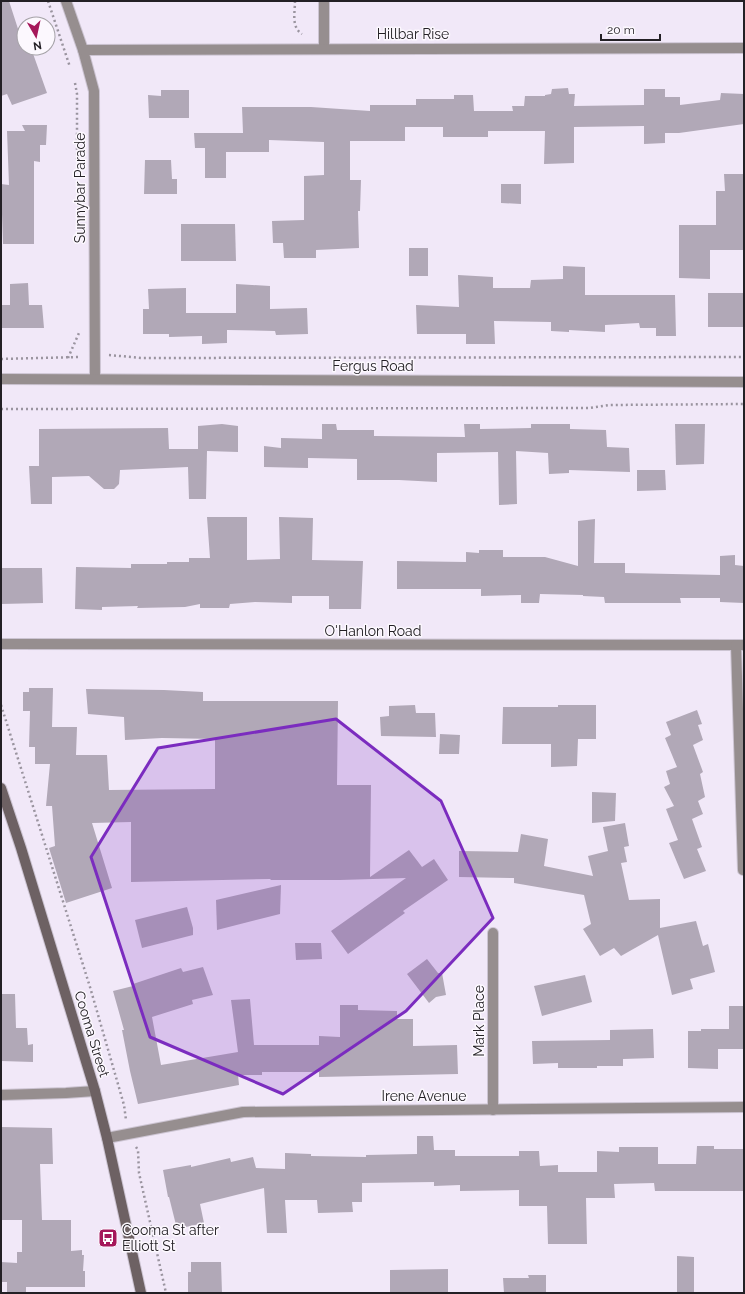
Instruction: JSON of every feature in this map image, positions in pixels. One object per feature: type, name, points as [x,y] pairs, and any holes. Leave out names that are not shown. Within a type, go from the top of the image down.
[{"type":"main road","name":"Cooma Street","points":[[1,788],[21,848],[95,1091],[107,1138],[141,1293]]},
{"type":"street","name":"Sunnybar Parade","points":[[66,1],[83,50],[94,91],[95,379]]},
{"type":"street","points":[[324,1],[324,48]]},
{"type":"street","name":"Hillbar Rise","points":[[83,50],[324,48],[744,48]]},
{"type":"street","name":"Fergus Road","points":[[1,379],[744,382]]},
{"type":"street","name":"O'Hanlon Road","points":[[1,644],[740,645]]},
{"type":"street","points":[[740,645],[743,870]]},
{"type":"street","name":"Mark Place","points":[[493,933],[493,1110]]},
{"type":"street","points":[[1,1095],[95,1091]]},
{"type":"street","name":"Irene Avenue","points":[[107,1138],[243,1112],[744,1107]]},
{"type":"path","points":[[48,1],[73,74]]},
{"type":"path","points":[[294,1],[295,27],[298,31],[324,48]]},
{"type":"path","points":[[74,80],[77,94],[78,165]]},
{"type":"path","points":[[68,358],[79,335],[79,327]]},
{"type":"path","points":[[1,358],[68,358],[110,355],[142,358],[744,357]]},
{"type":"path","points":[[1,409],[589,408],[610,405],[744,404]]},
{"type":"path","points":[[1,705],[90,987],[124,1105],[127,1125],[138,1150],[139,1173],[166,1293]]},
{"type":"highlighted area","points":[[336,719],[441,801],[493,918],[406,1011],[283,1094],[150,1037],[91,857],[158,748]]},
{"type":"building","points":[[1,1],[9,1],[16,23],[16,56],[34,56],[47,93],[12,105],[7,94],[1,96]]},
{"type":"building","points":[[568,88],[569,94],[575,94],[574,106],[644,105],[644,89],[665,89],[665,97],[680,97],[680,105],[720,100],[721,93],[744,94],[744,124],[679,133],[665,133],[665,143],[644,144],[644,126],[574,127],[574,163],[544,164],[545,131],[488,131],[488,137],[443,137],[443,127],[405,127],[405,141],[350,141],[350,180],[361,180],[360,211],[358,211],[359,248],[316,250],[316,258],[284,258],[283,243],[273,243],[272,221],[304,220],[304,176],[324,175],[324,142],[269,140],[269,152],[226,152],[226,178],[205,178],[205,148],[195,148],[194,133],[243,133],[242,107],[311,107],[370,111],[370,105],[416,105],[416,99],[454,99],[454,95],[473,95],[474,111],[513,111],[512,106],[524,106],[525,96],[545,96],[551,94],[552,89]]},
{"type":"building","points":[[161,90],[189,90],[189,118],[149,118],[148,95],[161,96]]},
{"type":"building","points":[[22,125],[47,125],[46,145],[40,145],[40,162],[34,161],[34,244],[3,244],[1,184],[9,185],[7,131],[25,131]]},
{"type":"building","points":[[145,160],[171,160],[172,179],[177,179],[177,194],[144,194]]},
{"type":"building","points":[[724,174],[744,174],[744,250],[710,250],[710,279],[679,278],[679,225],[716,225],[716,191],[725,191]]},
{"type":"building","points":[[501,184],[521,184],[521,204],[501,203]]},
{"type":"building","points":[[181,224],[235,224],[236,261],[181,261]]},
{"type":"building","points":[[409,248],[428,248],[428,276],[409,276]]},
{"type":"building","points":[[563,266],[585,267],[585,295],[675,295],[676,336],[656,336],[656,328],[640,328],[639,323],[605,325],[605,332],[569,330],[569,332],[551,331],[551,322],[494,321],[495,344],[466,344],[466,334],[417,334],[416,305],[459,307],[458,275],[493,277],[493,288],[530,288],[531,280],[563,279]]},
{"type":"building","points":[[28,283],[29,305],[42,305],[44,328],[1,328],[1,305],[10,305],[10,284]]},
{"type":"building","points":[[236,284],[270,286],[270,309],[307,308],[308,334],[276,335],[275,331],[227,330],[227,343],[202,344],[202,336],[169,337],[169,334],[143,334],[143,309],[149,309],[148,289],[186,288],[186,313],[236,313]]},
{"type":"building","points":[[708,293],[744,293],[744,327],[708,327]]},
{"type":"building","points":[[222,424],[238,426],[238,452],[207,451],[206,499],[189,499],[188,467],[120,470],[119,484],[114,489],[104,489],[89,476],[52,477],[52,504],[31,504],[29,466],[39,466],[39,429],[168,428],[169,449],[198,449],[198,426]]},
{"type":"building","points":[[322,424],[336,424],[337,430],[374,430],[374,436],[465,437],[464,424],[480,424],[480,429],[531,428],[531,424],[570,424],[570,429],[606,430],[607,447],[629,448],[630,472],[569,470],[569,473],[549,474],[548,453],[516,451],[517,504],[499,505],[498,452],[437,453],[437,482],[357,480],[357,459],[308,458],[308,468],[264,467],[264,446],[281,448],[281,438],[322,439]]},
{"type":"building","points":[[675,424],[705,424],[704,464],[676,465]]},
{"type":"building","points":[[637,470],[665,470],[666,490],[637,491]]},
{"type":"building","points":[[207,517],[247,517],[247,560],[280,559],[279,517],[313,518],[312,560],[363,561],[361,609],[329,609],[329,596],[292,596],[292,603],[255,602],[230,604],[229,608],[200,608],[200,604],[185,607],[137,608],[138,606],[102,607],[102,610],[75,609],[76,567],[131,568],[131,564],[167,564],[167,562],[189,562],[189,558],[210,558]]},
{"type":"building","points":[[595,519],[594,563],[625,563],[625,573],[720,575],[720,556],[735,555],[735,565],[744,566],[744,603],[720,602],[720,598],[680,598],[681,603],[605,603],[604,597],[540,594],[539,603],[521,603],[521,595],[481,596],[481,589],[397,589],[397,561],[466,562],[466,552],[479,553],[479,550],[503,550],[503,557],[545,557],[578,566],[578,521]]},
{"type":"building","points":[[1,568],[42,568],[43,603],[1,604]]},
{"type":"building","points":[[29,688],[53,688],[52,727],[77,727],[76,755],[107,755],[109,790],[215,789],[215,739],[162,738],[125,740],[124,717],[88,714],[86,689],[203,692],[203,701],[338,701],[337,785],[371,785],[370,877],[409,850],[422,867],[434,859],[448,880],[403,911],[405,913],[348,954],[331,931],[406,878],[131,882],[131,822],[92,823],[112,888],[66,903],[49,848],[55,846],[52,806],[46,806],[50,764],[35,764],[35,747],[29,747],[30,711],[23,711],[23,692],[29,692]]},
{"type":"building","points":[[415,705],[416,713],[435,713],[436,737],[381,736],[380,717],[389,716],[389,706]]},
{"type":"building","points":[[558,705],[596,705],[596,739],[578,739],[577,766],[551,767],[551,744],[502,744],[503,707],[558,707]]},
{"type":"building","points":[[697,710],[702,724],[698,725],[703,740],[693,745],[703,772],[700,774],[705,797],[698,801],[703,814],[692,819],[702,847],[697,849],[706,871],[684,879],[669,843],[678,840],[666,809],[674,806],[664,787],[670,784],[666,771],[677,767],[665,738],[671,735],[666,722]]},
{"type":"building","points":[[440,734],[460,735],[459,754],[439,754]]},
{"type":"building","points":[[592,792],[616,793],[615,821],[592,823]]},
{"type":"building","points":[[625,823],[629,846],[624,847],[627,862],[621,863],[629,900],[660,899],[660,928],[696,921],[703,946],[708,944],[715,972],[690,979],[693,989],[672,995],[658,935],[621,956],[614,948],[600,956],[583,929],[591,924],[584,895],[514,883],[514,878],[459,877],[459,851],[518,852],[521,834],[548,839],[544,866],[593,876],[588,856],[608,851],[603,827]]},
{"type":"building","points":[[281,885],[280,914],[217,930],[216,900]]},
{"type":"building","points":[[187,907],[193,928],[193,935],[142,948],[135,920]]},
{"type":"building","points":[[295,943],[321,943],[322,959],[296,960]]},
{"type":"building","points":[[427,959],[438,973],[442,973],[446,995],[436,997],[429,1003],[407,974]]},
{"type":"building","points":[[203,967],[213,995],[192,1000],[193,1004],[152,1017],[161,1065],[238,1052],[231,1000],[250,999],[254,1045],[319,1045],[319,1036],[340,1037],[340,1005],[358,1005],[358,1010],[397,1011],[397,1019],[413,1019],[413,1046],[457,1045],[458,1074],[319,1077],[319,1072],[262,1072],[262,1075],[238,1075],[239,1085],[138,1104],[122,1030],[124,1030],[113,991],[133,986],[133,984],[181,968],[183,972]]},
{"type":"building","points":[[585,975],[592,1002],[542,1016],[534,986]]},
{"type":"building","points":[[1,994],[15,994],[16,1028],[27,1028],[28,1045],[33,1044],[33,1062],[1,1061]]},
{"type":"building","points":[[729,1006],[744,1006],[744,1049],[718,1049],[718,1069],[688,1068],[688,1031],[701,1031],[701,1029],[729,1029]]},
{"type":"building","points":[[653,1029],[654,1058],[623,1059],[623,1066],[597,1066],[597,1068],[558,1068],[558,1063],[533,1064],[532,1041],[610,1040],[610,1030]]},
{"type":"building","points":[[1,1127],[52,1128],[53,1164],[40,1164],[42,1220],[71,1220],[71,1251],[82,1250],[82,1255],[84,1255],[83,1271],[85,1271],[85,1287],[26,1287],[26,1293],[7,1293],[7,1282],[1,1282],[1,1262],[17,1263],[17,1252],[22,1252],[22,1220],[1,1220]]},
{"type":"building","points":[[417,1136],[433,1136],[434,1150],[455,1150],[455,1156],[519,1156],[519,1151],[539,1151],[540,1166],[558,1165],[558,1172],[597,1172],[597,1151],[619,1152],[619,1147],[658,1147],[658,1164],[696,1164],[697,1146],[714,1146],[714,1149],[744,1149],[744,1191],[655,1191],[654,1183],[614,1184],[615,1198],[586,1198],[587,1244],[548,1244],[547,1206],[519,1206],[519,1190],[460,1191],[460,1185],[434,1186],[434,1182],[362,1183],[362,1202],[352,1202],[353,1212],[318,1213],[317,1200],[285,1200],[287,1233],[267,1233],[264,1188],[200,1204],[204,1223],[177,1229],[168,1197],[163,1170],[191,1165],[191,1167],[230,1158],[231,1162],[253,1157],[256,1168],[285,1169],[285,1153],[311,1154],[311,1156],[366,1157],[366,1155],[417,1154]]},
{"type":"building","points":[[677,1256],[694,1257],[694,1293],[677,1293]]},
{"type":"building","points":[[191,1262],[221,1262],[222,1293],[188,1293],[188,1272],[191,1272]]},
{"type":"building","points":[[448,1269],[448,1293],[390,1293],[390,1270]]},
{"type":"building","points":[[528,1275],[546,1275],[546,1293],[504,1293],[503,1278],[529,1278]]},
{"type":"place","name":"Cooma St after Elliott St","points":[[108,1238]]}]
